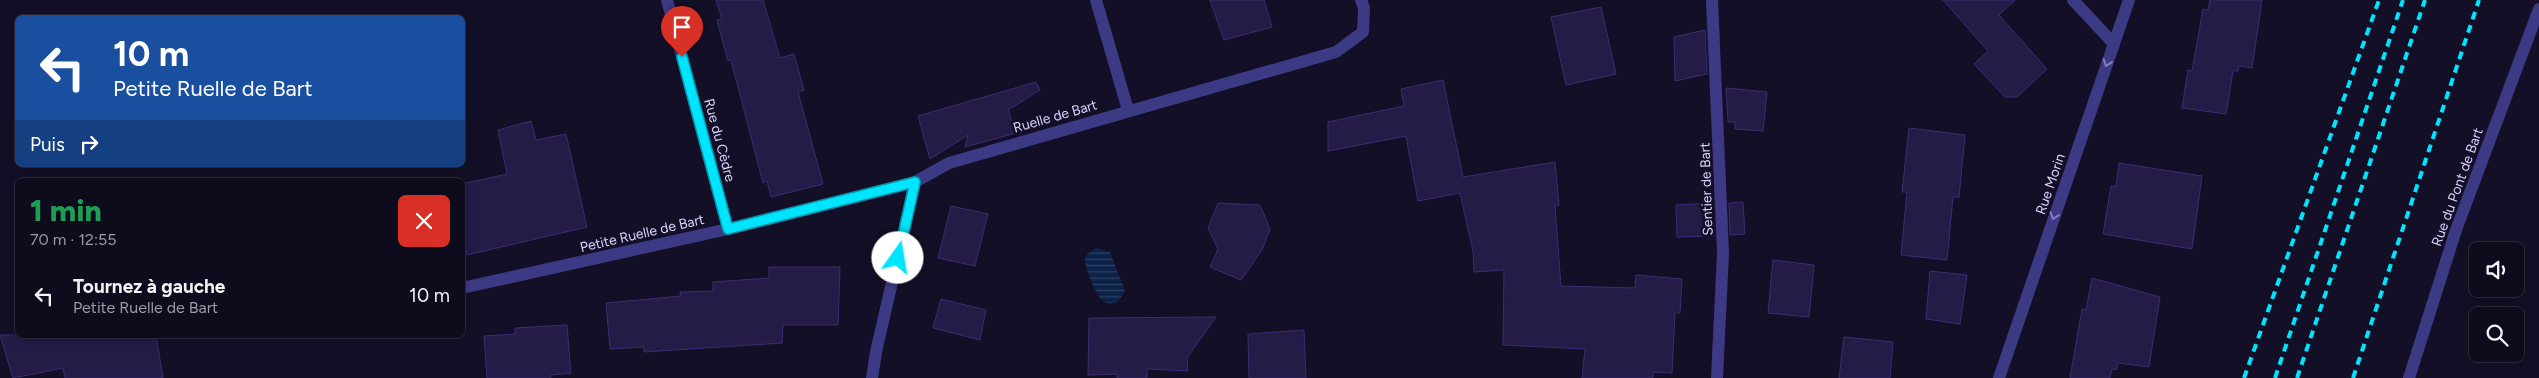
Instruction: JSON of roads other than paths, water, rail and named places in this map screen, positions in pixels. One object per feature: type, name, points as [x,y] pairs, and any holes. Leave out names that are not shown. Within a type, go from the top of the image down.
[{"type":"street","name":"Rue du Cèdre","points":[[667,0],[728,229]]},
{"type":"street","points":[[1096,0],[1128,110]]},
{"type":"street","name":"Ruelle de Bart","points":[[915,182],[949,163],[1128,110],[1336,52],[1363,32],[1364,8],[1361,0]]},
{"type":"street","name":"Sentier de Bart","points":[[1712,0],[1723,253],[1717,378]]},
{"type":"street","points":[[2073,0],[2114,44]]},
{"type":"street","name":"Rue Morin","points":[[1999,378],[2129,0]]},
{"type":"street","name":"Rue du Pont de Bart","points":[[2409,378],[2456,230],[2539,9]]},
{"type":"street","name":"Petite Ruelle de Bart","points":[[465,287],[728,229],[915,182]]},
{"type":"street","points":[[872,378],[876,352],[915,182]]},
{"type":"water","points":[[1096,248],[1110,252],[1125,291],[1118,302],[1106,303],[1103,301],[1097,294],[1091,281],[1085,258],[1088,253]]},
{"type":"railway","points":[[2244,378],[2379,0]]},
{"type":"railway","points":[[2275,378],[2403,0]]},
{"type":"railway","points":[[2297,378],[2425,0]]},
{"type":"railway","points":[[2353,378],[2479,0]]}]
